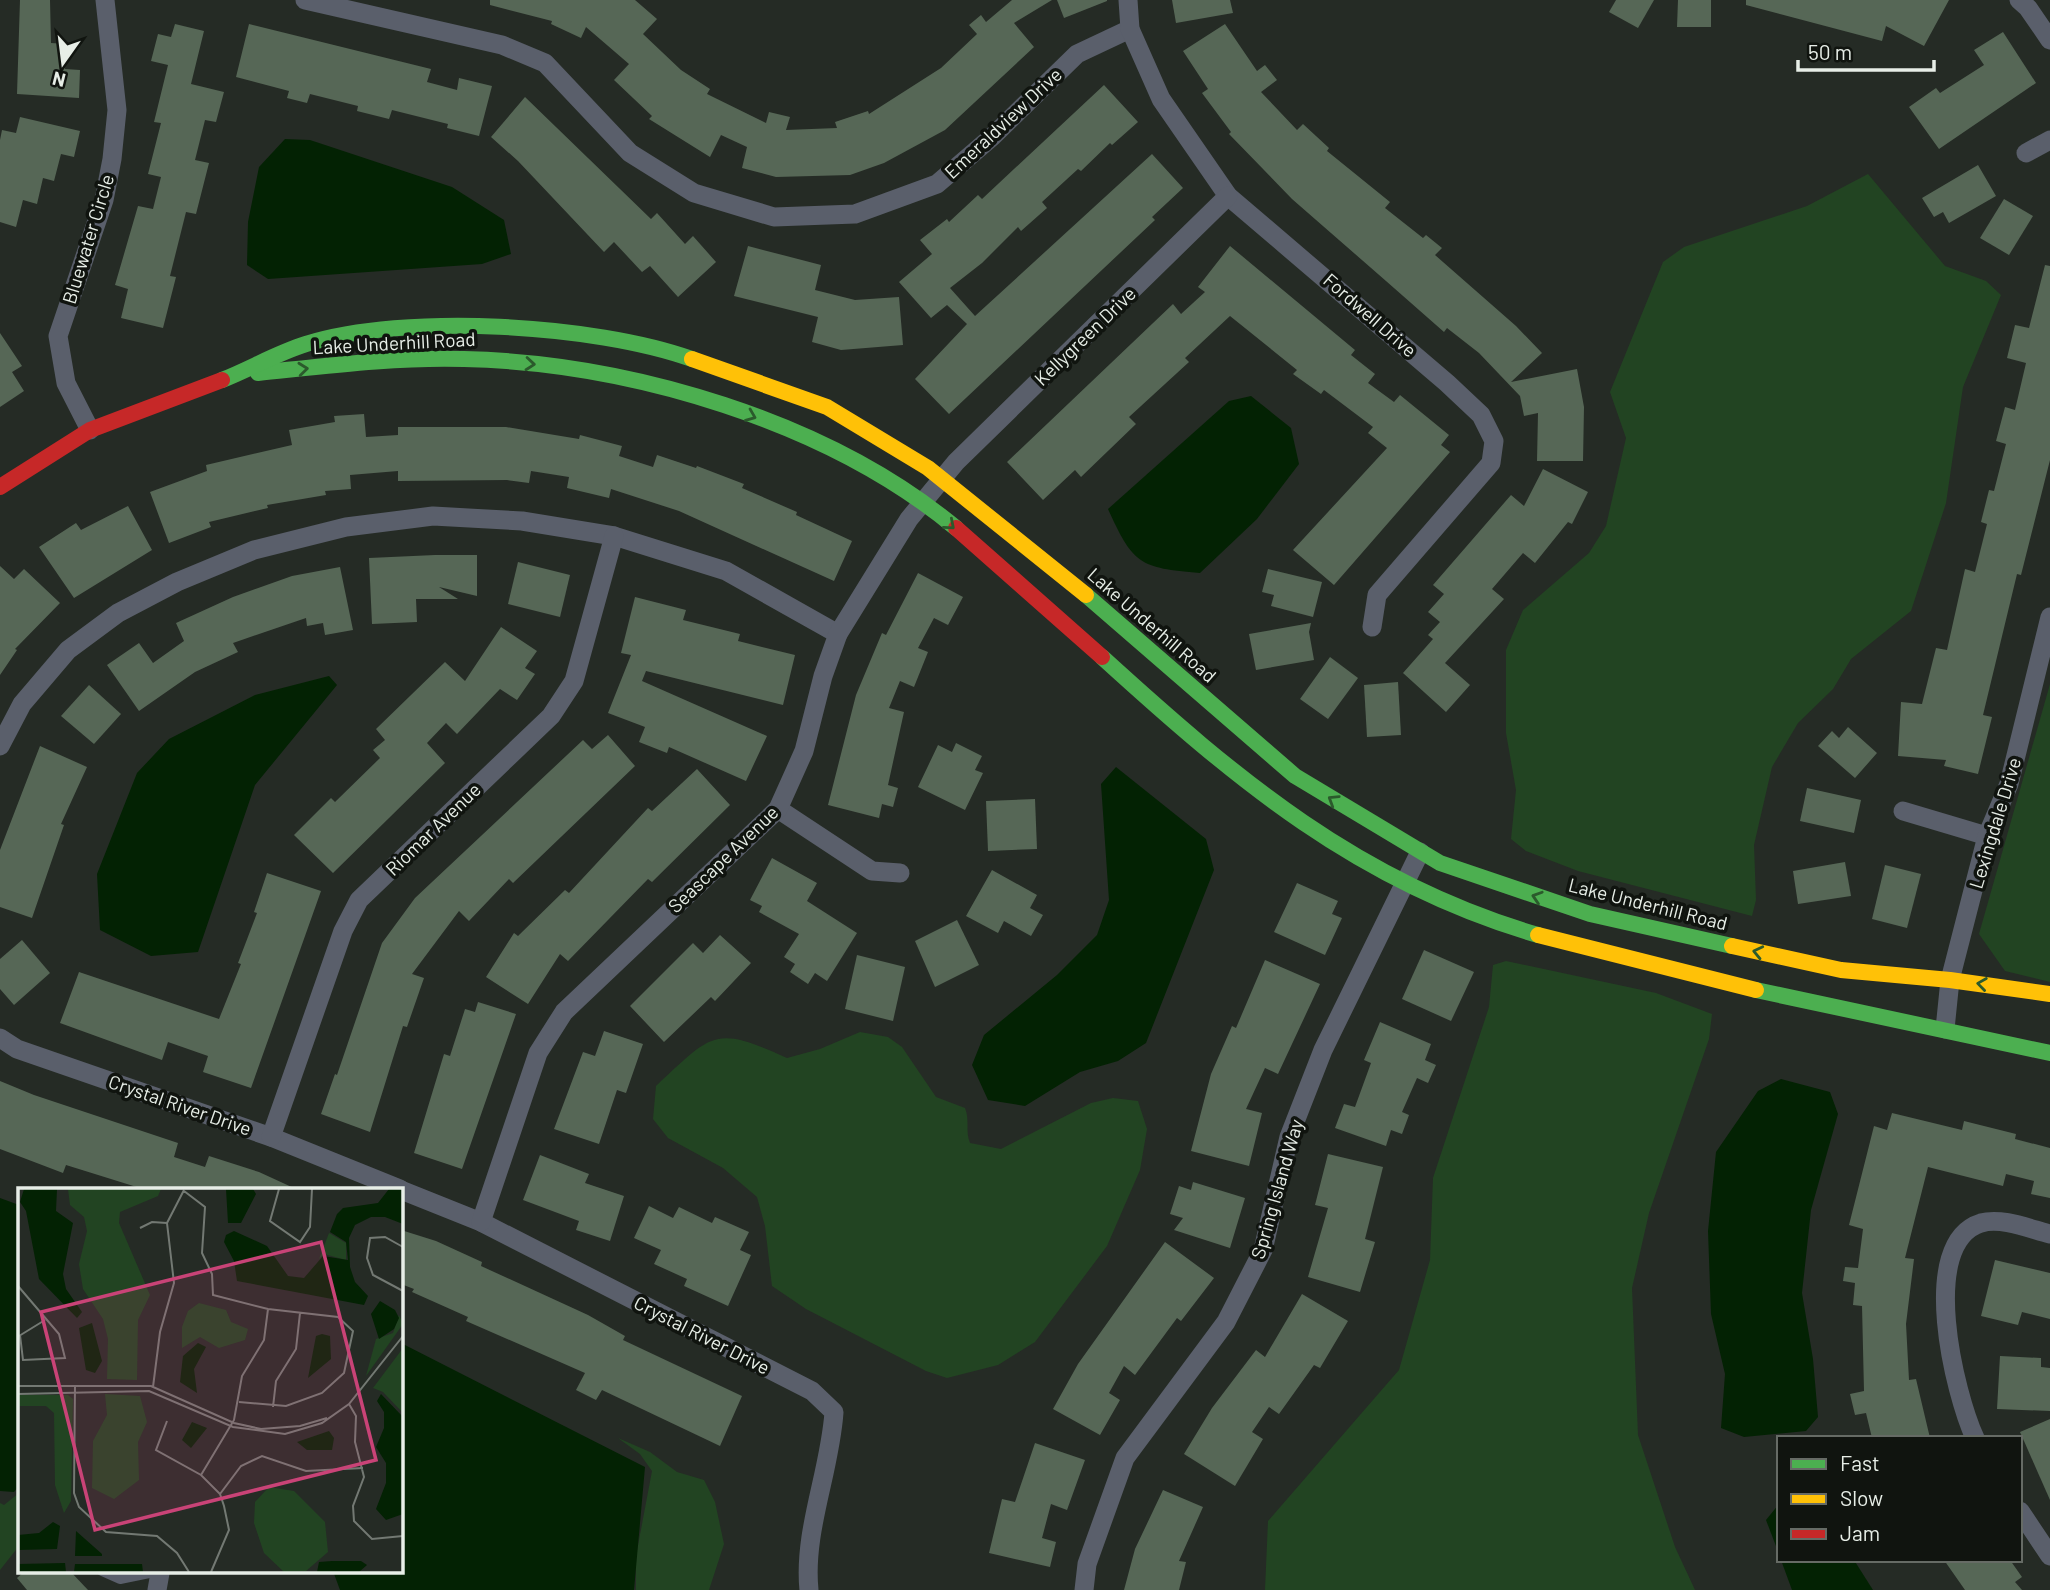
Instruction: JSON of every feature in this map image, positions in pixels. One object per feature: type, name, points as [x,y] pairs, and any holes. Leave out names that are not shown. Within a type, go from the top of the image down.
[{"type":"street","name":"Bluewater Circle","points":[[90,430],[66,383],[58,336],[104,200],[112,159],[117,110],[105,0]]},
{"type":"street","name":"Emeraldview Drive","points":[[305,0],[502,45],[545,63],[630,153],[694,193],[774,217],[855,214],[937,184],[993,136],[1077,54],[1130,29]]},
{"type":"street","name":"Fordwell Drive","points":[[1128,0],[1130,29],[1161,99],[1228,196],[1447,383],[1481,415],[1494,440],[1491,463],[1377,595],[1372,627]]},
{"type":"street","points":[[2019,0],[2028,8],[2050,40]]},
{"type":"street","points":[[2026,153],[2050,140]]},
{"type":"street","name":"Kellygreen Drive","points":[[943,478],[1228,196]]},
{"type":"street","name":"Lake Underhill Road","points":[[0,487],[90,430],[236,375],[306,344],[390,328],[493,327],[577,334],[673,352],[827,407],[943,478],[1051,565],[1295,776],[1420,852],[1489,881],[1590,914],[1841,970],[1950,980],[2050,994]]},
{"type":"street","name":"Lake Underhill Road","points":[[236,375],[360,363],[466,359],[560,367],[651,386],[735,410],[811,441],[909,493],[1235,775],[1332,842],[1404,883],[1475,915],[1568,944],[1792,998],[2050,1053]]},
{"type":"street","name":"Seascape Avenue","points":[[481,1222],[538,1053],[564,1012],[778,809],[804,751],[823,676],[838,634],[909,519],[943,478]]},
{"type":"street","points":[[0,746],[22,704],[68,650],[130,607],[177,582],[254,550],[346,527],[433,516],[523,521],[614,536],[726,571],[838,634]]},
{"type":"street","name":"Riomar Avenue","points":[[271,1137],[344,931],[359,900],[551,716],[574,681],[614,536]]},
{"type":"street","name":"Lexingdale Drive","points":[[1945,1029],[1950,980],[1987,836],[2009,784],[2050,617]]},
{"type":"street","points":[[778,809],[872,871],[900,873]]},
{"type":"street","points":[[1903,811],[1987,836]]},
{"type":"street","name":"Spring Island Way","points":[[1084,1590],[1087,1564],[1125,1458],[1226,1322],[1263,1250],[1289,1137],[1323,1050],[1420,852]]},
{"type":"street","name":"Crystal River Drive","points":[[0,1038],[17,1049],[271,1137],[398,1188]]},
{"type":"street","name":"Crystal River Drive","points":[[402,1190],[481,1222],[812,1391],[834,1412],[832,1446],[806,1561],[808,1590]]},
{"type":"street","points":[[1974,1436],[1963,1408],[1950,1355],[1948,1282],[1953,1253],[1963,1235],[1982,1223],[2004,1223],[2050,1234]]},
{"type":"street","points":[[2022,1514],[2050,1556]]},
{"type":"street","points":[[2034,1531],[2050,1519]]},
{"type":"lane","points":[[104,1572],[120,1579],[159,1578]]},
{"type":"shaded area","points":[[285,139],[310,140],[452,187],[504,220],[511,254],[482,264],[268,279],[247,265],[248,222],[259,167]]},
{"type":"shaded area","points":[[1868,174],[1945,266],[1986,281],[2001,295],[1963,387],[1946,503],[1911,611],[1851,659],[1833,689],[1798,723],[1772,767],[1754,845],[1756,900],[1752,916],[1578,871],[1526,851],[1511,839],[1516,790],[1506,733],[1506,650],[1523,610],[1589,553],[1606,526],[1626,438],[1610,392],[1663,262],[1684,247],[1807,206]]},
{"type":"shaded area","points":[[1251,396],[1291,428],[1299,464],[1257,519],[1200,573],[1163,569],[1140,560],[1124,542],[1108,509],[1229,401]]},
{"type":"shaded area","points":[[329,676],[337,685],[255,785],[198,952],[151,956],[100,930],[97,874],[137,773],[169,739],[255,695]]},
{"type":"shaded area","points":[[2050,684],[2050,982],[2005,971],[1979,934]]},
{"type":"shaded area","points":[[1116,767],[1206,839],[1214,870],[1146,1043],[1118,1061],[1080,1072],[1025,1106],[988,1100],[972,1065],[984,1035],[1057,975],[1097,935],[1109,900],[1101,784]]},
{"type":"shaded area","points":[[1506,961],[1656,993],[1712,1014],[1709,1039],[1649,1213],[1632,1288],[1638,1435],[1675,1547],[1695,1590],[1265,1590],[1268,1521],[1399,1370],[1430,1260],[1433,1178],[1489,1007],[1493,965]]},
{"type":"shaded area","points":[[860,1032],[888,1037],[902,1047],[936,1097],[965,1108],[970,1143],[1001,1149],[1091,1103],[1113,1098],[1138,1101],[1147,1129],[1140,1170],[1107,1246],[1035,1342],[998,1365],[947,1378],[926,1371],[806,1309],[772,1286],[765,1226],[757,1197],[723,1168],[668,1138],[653,1119],[656,1086],[703,1045],[728,1038],[744,1041],[787,1058],[820,1049]]},
{"type":"shaded area","points":[[1781,1079],[1830,1092],[1838,1114],[1811,1210],[1802,1293],[1813,1359],[1818,1417],[1806,1431],[1744,1437],[1721,1428],[1725,1374],[1711,1314],[1708,1231],[1716,1152],[1758,1091]]},
{"type":"shaded area","points":[[0,1198],[18,1205],[18,1487],[14,1492],[0,1491]]},
{"type":"shaded area","points":[[402,1344],[645,1467],[634,1590],[340,1590],[333,1572],[402,1572]]},
{"type":"shaded area","points":[[618,1438],[650,1452],[677,1472],[704,1480],[715,1502],[724,1544],[709,1590],[636,1590],[636,1556],[652,1471],[640,1454]]},
{"type":"shaded area","points":[[18,1494],[18,1547],[0,1570],[0,1503],[4,1505]]},
{"type":"shaded area","points":[[1777,1506],[1777,1549],[1766,1520]]},
{"type":"shaded area","points":[[1782,1562],[1855,1562],[1873,1590],[1792,1590]]},
{"type":"building","points":[[20,0],[50,0],[51,43],[67,44],[65,69],[80,70],[79,98],[17,94]]},
{"type":"building","points":[[490,0],[635,0],[657,19],[643,34],[681,70],[710,89],[707,94],[766,123],[769,112],[790,117],[786,130],[837,128],[835,122],[868,111],[869,114],[941,68],[977,34],[969,25],[981,15],[986,22],[1012,0],[1052,0],[1014,23],[1034,47],[945,130],[884,163],[850,175],[776,177],[742,168],[747,147],[721,135],[710,157],[649,119],[652,116],[614,80],[629,64],[586,27],[581,38],[551,24],[552,21],[490,5]]},
{"type":"building","points":[[1057,0],[1107,0],[1107,1],[1064,18]]},
{"type":"building","points":[[1172,0],[1230,0],[1233,13],[1176,23]]},
{"type":"building","points":[[1616,0],[1654,0],[1638,28],[1609,12]]},
{"type":"building","points":[[1678,0],[1711,0],[1711,27],[1677,27]]},
{"type":"building","points":[[1746,0],[1949,0],[1924,46],[1886,26],[1882,41],[1746,5]]},
{"type":"building","points":[[175,24],[204,31],[191,84],[224,92],[216,122],[205,120],[195,160],[209,163],[196,214],[186,212],[170,276],[176,277],[163,328],[121,318],[128,289],[115,285],[138,206],[153,209],[161,177],[148,174],[161,123],[154,122],[168,65],[151,61],[158,34],[171,37]]},
{"type":"building","points":[[249,24],[431,69],[427,82],[457,90],[459,78],[492,86],[479,136],[447,128],[448,124],[392,110],[389,119],[357,111],[358,106],[310,94],[307,103],[287,98],[289,91],[236,77]]},
{"type":"building","points":[[1225,24],[1257,71],[1265,65],[1277,80],[1261,92],[1297,130],[1303,124],[1329,148],[1327,151],[1390,202],[1385,208],[1423,238],[1426,235],[1442,248],[1435,255],[1516,326],[1542,353],[1511,382],[1577,369],[1584,407],[1583,461],[1537,461],[1538,413],[1524,416],[1520,396],[1479,353],[1447,328],[1444,332],[1292,199],[1229,134],[1231,132],[1202,93],[1208,89],[1183,51]]},
{"type":"building","points":[[2003,32],[2036,83],[1939,149],[1909,107],[1936,88],[1940,93],[1984,65],[1974,50]]},
{"type":"building","points":[[1104,85],[1138,122],[1112,145],[1110,143],[1081,171],[1078,169],[1042,202],[1047,208],[1021,231],[1018,227],[982,263],[950,288],[975,316],[1152,154],[1183,188],[1152,217],[1155,220],[949,414],[915,379],[967,324],[947,305],[931,318],[899,282],[932,254],[920,240],[947,219],[949,222],[978,195],[982,199]]},
{"type":"building","points":[[525,97],[651,219],[657,213],[685,244],[693,236],[716,262],[678,297],[650,266],[642,272],[614,242],[604,252],[518,161],[491,137]]},
{"type":"building","points":[[20,117],[80,131],[74,157],[61,154],[54,181],[43,178],[37,204],[23,200],[16,227],[0,222],[0,140],[2,130],[16,133]]},
{"type":"building","points":[[1978,165],[1996,196],[1949,223],[1943,212],[1934,217],[1922,198]]},
{"type":"building","points":[[2004,199],[2033,216],[2009,255],[1980,238]]},
{"type":"building","points":[[748,246],[821,265],[815,290],[855,300],[899,297],[903,345],[841,350],[812,342],[818,317],[734,296]]},
{"type":"building","points":[[1230,246],[1355,350],[1351,355],[1375,374],[1368,383],[1394,402],[1400,395],[1449,435],[1441,445],[1450,452],[1334,585],[1293,550],[1387,448],[1368,433],[1373,427],[1324,390],[1321,394],[1293,374],[1297,370],[1230,316],[1185,358],[1189,362],[1129,417],[1136,424],[1081,477],[1075,470],[1043,500],[1007,462],[1173,304],[1181,314],[1205,292],[1198,287]]},
{"type":"building","points":[[2045,265],[2050,266],[2050,460],[2021,575],[2017,574],[1983,715],[1992,717],[1978,774],[1944,766],[1946,760],[1898,756],[1901,702],[1922,704],[1936,648],[1947,650],[1965,569],[1975,572],[1987,524],[1981,522],[1989,490],[1994,491],[2006,444],[1996,441],[2005,407],[2015,410],[2026,363],[2007,358],[2015,325],[2029,328]]},
{"type":"building","points":[[0,333],[22,366],[12,372],[24,391],[0,407]]},
{"type":"building","points":[[364,414],[366,437],[398,435],[398,427],[506,427],[579,439],[580,435],[622,446],[619,456],[653,467],[657,455],[696,468],[697,466],[744,484],[742,488],[797,512],[796,515],[852,541],[834,581],[679,511],[611,489],[609,498],[567,488],[569,477],[531,471],[529,483],[507,480],[398,481],[398,471],[350,475],[351,489],[325,491],[326,495],[267,505],[268,508],[209,522],[211,527],[169,543],[150,492],[207,471],[206,465],[292,445],[289,430],[335,422],[334,416]]},
{"type":"building","points":[[1543,469],[1588,492],[1572,524],[1568,522],[1535,563],[1523,553],[1492,589],[1504,599],[1445,663],[1470,685],[1446,712],[1403,673],[1433,639],[1428,635],[1440,622],[1428,612],[1444,594],[1433,585],[1511,495],[1524,506]]},
{"type":"building","points":[[128,506],[152,550],[74,598],[39,547],[76,523],[81,530]]},
{"type":"building","points":[[477,555],[477,596],[439,587],[458,599],[416,599],[417,622],[372,624],[369,558]]},
{"type":"building","points":[[518,562],[570,575],[560,617],[508,604]]},
{"type":"building","points":[[0,566],[14,579],[24,569],[60,603],[15,649],[17,650],[0,675]]},
{"type":"building","points":[[340,567],[353,630],[325,635],[323,623],[307,626],[306,618],[233,643],[238,652],[195,672],[139,711],[107,665],[139,643],[153,663],[184,641],[176,623],[233,597],[292,576]]},
{"type":"building","points":[[1268,569],[1322,582],[1313,617],[1271,606],[1274,595],[1262,592]]},
{"type":"building","points":[[918,573],[963,597],[948,625],[934,618],[918,648],[928,652],[914,687],[900,681],[889,708],[904,712],[888,785],[898,788],[893,807],[882,804],[879,818],[828,805],[856,695],[882,633],[886,635]]},
{"type":"building","points":[[635,597],[686,610],[683,620],[740,634],[738,641],[795,655],[783,705],[646,671],[642,681],[767,736],[746,781],[669,747],[667,753],[639,742],[645,727],[608,713],[631,655],[621,653]]},
{"type":"building","points":[[1311,623],[1309,632],[1314,660],[1256,670],[1249,634]]},
{"type":"building","points":[[501,627],[537,651],[525,668],[535,674],[517,700],[500,689],[457,734],[446,723],[427,743],[445,763],[333,873],[294,835],[331,798],[335,802],[380,758],[373,750],[385,740],[376,729],[445,662],[465,681]]},
{"type":"building","points":[[1330,657],[1358,678],[1328,719],[1300,699]]},
{"type":"building","points":[[1398,682],[1401,735],[1367,737],[1364,685]]},
{"type":"building","points":[[89,685],[121,714],[94,744],[61,716]]},
{"type":"building","points":[[1848,727],[1877,753],[1855,778],[1818,746],[1832,731],[1839,738]]},
{"type":"building","points":[[608,735],[635,766],[513,883],[509,879],[469,921],[459,911],[412,974],[424,978],[407,1027],[403,1026],[370,1132],[321,1114],[382,943],[415,898],[583,740],[592,749]]},
{"type":"building","points":[[956,743],[982,756],[975,770],[983,773],[965,810],[918,787],[938,745],[952,752]]},
{"type":"building","points":[[40,746],[87,767],[61,824],[64,825],[32,918],[0,907],[0,850]]},
{"type":"building","points":[[697,769],[730,805],[652,882],[648,879],[568,961],[560,954],[528,1004],[486,977],[514,933],[518,936],[565,890],[569,893],[648,808],[652,811]]},
{"type":"building","points":[[1807,788],[1861,800],[1854,833],[1800,821]]},
{"type":"building","points":[[1035,799],[1037,849],[988,851],[986,801]]},
{"type":"building","points":[[772,858],[817,883],[807,901],[857,933],[827,981],[815,973],[808,984],[790,972],[795,964],[784,957],[799,934],[759,912],[762,906],[750,900]]},
{"type":"building","points":[[1845,862],[1851,896],[1798,904],[1793,871]]},
{"type":"building","points":[[1885,865],[1921,874],[1907,928],[1872,919]]},
{"type":"building","points":[[992,870],[1037,895],[1030,908],[1043,915],[1031,936],[1004,921],[998,933],[966,916]]},
{"type":"building","points":[[267,873],[321,891],[251,1088],[203,1072],[208,1056],[168,1042],[162,1060],[60,1023],[79,972],[219,1019],[241,964],[238,963],[257,913],[254,912]]},
{"type":"building","points":[[1297,883],[1338,901],[1332,914],[1342,918],[1325,955],[1274,932]]},
{"type":"building","points":[[957,920],[979,965],[935,987],[915,941]]},
{"type":"building","points":[[720,935],[751,963],[715,1001],[711,997],[664,1042],[630,1006],[693,943],[703,953]]},
{"type":"building","points":[[22,940],[50,973],[14,1005],[0,989],[0,959]]},
{"type":"building","points":[[1424,950],[1474,972],[1451,1021],[1402,999]]},
{"type":"building","points":[[857,955],[905,967],[893,1021],[845,1009]]},
{"type":"building","points":[[1265,960],[1320,984],[1278,1074],[1265,1068],[1246,1109],[1262,1113],[1249,1166],[1191,1151],[1211,1074],[1232,1026],[1236,1028]]},
{"type":"building","points":[[478,1002],[516,1014],[462,1169],[414,1153],[444,1054],[450,1056],[465,1009],[475,1012]]},
{"type":"building","points":[[1380,1022],[1431,1044],[1425,1060],[1436,1065],[1428,1083],[1417,1078],[1402,1112],[1409,1115],[1402,1134],[1391,1130],[1386,1146],[1335,1128],[1344,1104],[1355,1107],[1371,1063],[1364,1060]]},
{"type":"building","points":[[604,1031],[643,1044],[626,1093],[617,1090],[599,1144],[554,1129],[583,1052],[595,1056]]},
{"type":"building","points":[[0,1081],[178,1143],[174,1157],[205,1167],[209,1156],[259,1172],[294,1188],[140,1188],[66,1165],[63,1173],[0,1149]]},
{"type":"building","points":[[1892,1113],[1962,1130],[1964,1121],[2016,1134],[2015,1139],[2050,1148],[2050,1198],[2031,1194],[2034,1181],[2006,1174],[2003,1186],[1928,1167],[1905,1258],[1914,1259],[1906,1324],[1909,1380],[1916,1379],[1930,1436],[1872,1436],[1866,1413],[1855,1415],[1850,1394],[1864,1391],[1862,1306],[1853,1305],[1855,1283],[1843,1281],[1845,1267],[1858,1268],[1863,1229],[1849,1225],[1874,1126],[1887,1130]]},
{"type":"building","points":[[1328,1154],[1383,1167],[1365,1239],[1375,1242],[1360,1292],[1308,1277],[1328,1208],[1315,1205]]},
{"type":"building","points":[[540,1155],[589,1174],[585,1183],[624,1196],[610,1241],[576,1230],[579,1221],[523,1200]]},
{"type":"building","points":[[1193,1182],[1245,1198],[1230,1248],[1174,1230],[1183,1218],[1170,1214],[1179,1186],[1191,1190]]},
{"type":"building","points":[[649,1206],[673,1218],[679,1207],[712,1223],[715,1217],[749,1232],[740,1250],[751,1255],[728,1306],[684,1286],[687,1279],[654,1264],[661,1250],[634,1238]]},
{"type":"building","points":[[402,1230],[436,1241],[482,1262],[481,1266],[588,1315],[625,1336],[623,1340],[742,1396],[720,1446],[602,1390],[596,1400],[576,1390],[585,1373],[466,1321],[468,1317],[412,1292],[414,1289],[402,1284]]},
{"type":"building","points":[[1165,1242],[1214,1278],[1181,1321],[1177,1318],[1135,1375],[1124,1366],[1109,1393],[1120,1400],[1100,1435],[1053,1409],[1078,1364]]},
{"type":"building","points":[[1995,1260],[2050,1273],[2050,1319],[2022,1312],[2018,1325],[1981,1316]]},
{"type":"building","points":[[1302,1294],[1348,1321],[1320,1368],[1314,1365],[1279,1414],[1269,1407],[1252,1432],[1263,1439],[1235,1486],[1184,1454],[1212,1408],[1256,1350],[1265,1357]]},
{"type":"building","points":[[2000,1356],[2041,1358],[2041,1367],[2050,1368],[2050,1411],[1997,1409]]},
{"type":"building","points":[[2050,1419],[2050,1500],[2022,1436],[2020,1432]]},
{"type":"building","points":[[1035,1443],[1085,1460],[1067,1510],[1051,1504],[1042,1538],[1056,1542],[1050,1567],[989,1553],[1002,1499],[1015,1502]]},
{"type":"building","points":[[1163,1490],[1203,1507],[1179,1561],[1186,1562],[1179,1590],[1124,1590],[1135,1549]]},
{"type":"building","points":[[1945,1562],[2011,1562],[2022,1577],[2015,1582],[2022,1590],[1965,1590]]},
{"type":"building","points":[[24,1572],[71,1572],[88,1590],[27,1590],[17,1578]]},
{"type":"traffic: fast","points":[[222,380],[306,344],[347,334],[394,328],[446,326],[553,331],[651,347],[692,359]]},
{"type":"traffic: fast","points":[[258,373],[386,361],[464,359],[528,363],[593,372],[659,386],[724,405],[787,429],[848,457],[905,490],[956,528]]},
{"type":"traffic: fast","points":[[1086,595],[1295,776],[1440,863],[1590,914],[1732,946]]},
{"type":"traffic: fast","points":[[1102,657],[1252,785],[1357,857],[1413,887],[1473,913],[1538,935]]},
{"type":"traffic: fast","points":[[1756,990],[2050,1053]]},
{"type":"traffic: slow","points":[[692,359],[827,407],[928,468],[1086,595]]},
{"type":"traffic: slow","points":[[1538,935],[1756,990]]},
{"type":"traffic: slow","points":[[1732,946],[1841,970],[1950,980],[2050,994]]},
{"type":"traffic: jam","points":[[0,487],[90,430],[222,380]]},
{"type":"traffic: jam","points":[[956,528],[1102,657]]}]
